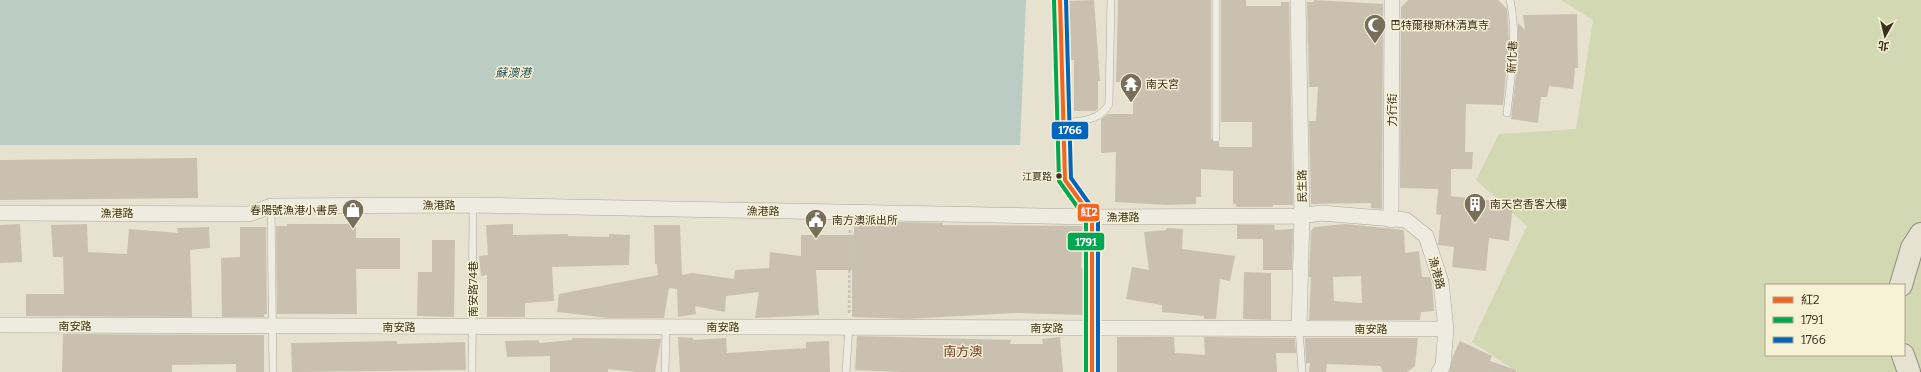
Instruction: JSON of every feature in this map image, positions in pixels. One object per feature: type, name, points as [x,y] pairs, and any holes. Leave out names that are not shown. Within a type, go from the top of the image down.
[{"type":"main road","points":[[1901,284],[1912,248],[1921,234]]},
{"type":"main road","points":[[1903,356],[1909,372]]},
{"type":"street","points":[[1060,0],[1065,180],[1092,217],[1092,372]]},
{"type":"street","name":"民生路","points":[[1298,0],[1302,216],[1299,328]]},
{"type":"street","name":"力行街","points":[[1391,220],[1392,0]]},
{"type":"street","name":"漁港路","points":[[0,213],[249,214],[271,206],[473,206],[1092,217],[1302,216],[1321,213],[1391,220],[1406,220],[1426,236],[1441,282],[1446,329],[1443,365],[1439,372]]},
{"type":"street","name":"南安路","points":[[0,325],[271,327],[472,326],[1446,329]]},
{"type":"lane","points":[[1063,123],[1090,120],[1105,112],[1109,104],[1111,0]]},
{"type":"lane","points":[[1216,0],[1216,138]]},
{"type":"lane","name":"新化巷","points":[[1507,113],[1512,64],[1514,18],[1510,0]]},
{"type":"lane","points":[[271,206],[271,327],[273,372]]},
{"type":"lane","name":"南安路74巷","points":[[472,372],[473,206]]},
{"type":"lane","points":[[665,372],[666,327]]},
{"type":"lane","points":[[846,372],[849,328]]},
{"type":"lane","name":"民生路","points":[[1299,328],[1302,372]]},
{"type":"path","points":[[849,328],[850,212]]},
{"type":"path","points":[[1488,372],[1490,367]]},
{"type":"green space","points":[[1561,0],[1921,0],[1921,372],[1518,372],[1472,342],[1527,226],[1476,180],[1499,134],[1576,129],[1593,20]]},
{"type":"water","name":"蘇澳港","points":[[0,0],[1026,0],[1020,145],[0,145]]},
{"type":"building","points":[[1094,0],[1100,81],[1098,81],[1098,109],[1095,111],[1074,111],[1074,60],[1071,60],[1069,1]]},
{"type":"building","points":[[1118,0],[1211,0],[1211,138],[1214,142],[1219,142],[1219,147],[1252,147],[1252,122],[1221,122],[1221,0],[1246,0],[1246,6],[1281,6],[1281,2],[1289,2],[1293,205],[1273,205],[1273,207],[1236,207],[1236,204],[1233,204],[1233,171],[1201,169],[1201,197],[1196,197],[1196,204],[1167,205],[1115,202],[1116,152],[1101,153],[1101,119],[1108,114],[1133,114],[1133,82],[1116,82]]},
{"type":"building","points":[[1314,0],[1383,4],[1382,209],[1371,208],[1371,203],[1311,204],[1309,121],[1316,121],[1318,87],[1309,87],[1307,2],[1314,2]]},
{"type":"building","points":[[1408,0],[1498,0],[1507,9],[1509,42],[1503,105],[1466,104],[1465,152],[1473,152],[1472,169],[1451,169],[1451,196],[1513,203],[1509,241],[1489,238],[1486,271],[1452,267],[1454,247],[1438,245],[1441,215],[1436,214],[1438,189],[1400,188],[1401,7]]},
{"type":"building","points":[[1577,14],[1578,68],[1575,68],[1573,89],[1549,86],[1547,97],[1541,97],[1538,123],[1511,119],[1518,57],[1518,23],[1525,30],[1523,15]]},
{"type":"building","points":[[197,158],[198,198],[0,200],[0,160]]},
{"type":"building","points":[[854,221],[943,223],[943,225],[1083,226],[1081,268],[1083,268],[1083,315],[1015,313],[908,319],[852,317],[852,270],[816,270],[819,315],[755,318],[759,292],[726,296],[725,312],[695,306],[696,314],[678,317],[677,289],[669,288],[664,318],[609,318],[557,312],[559,294],[658,275],[657,264],[655,264],[654,225],[680,225],[682,275],[692,273],[734,279],[735,270],[769,268],[770,252],[801,256],[801,235],[854,235]]},
{"type":"building","points":[[20,224],[22,262],[0,263],[0,225]]},
{"type":"building","points":[[87,224],[88,252],[127,254],[129,229],[178,233],[177,228],[209,227],[210,248],[190,250],[192,317],[26,316],[26,294],[64,294],[63,257],[53,257],[51,225]]},
{"type":"building","points":[[287,224],[356,224],[356,238],[400,238],[400,269],[356,269],[357,314],[277,314],[276,226],[287,226]]},
{"type":"building","points":[[513,224],[513,235],[568,234],[568,236],[609,237],[609,234],[630,235],[629,265],[552,267],[554,301],[525,303],[525,317],[487,317],[487,275],[481,276],[479,256],[488,255],[486,225]]},
{"type":"building","points":[[1346,224],[1404,230],[1405,253],[1419,251],[1422,277],[1430,277],[1434,311],[1421,312],[1420,320],[1309,320],[1311,231],[1314,227]],"holes":[[[1361,276],[1362,303],[1334,301],[1333,277]]]},
{"type":"building","points":[[1237,225],[1274,225],[1275,230],[1293,229],[1292,270],[1263,270],[1263,239],[1237,239]]},
{"type":"building","points":[[240,227],[266,227],[267,314],[264,314],[264,317],[222,317],[221,258],[240,257]]},
{"type":"building","points":[[1166,228],[1183,229],[1182,249],[1235,256],[1230,281],[1220,279],[1216,319],[1204,319],[1204,316],[1162,312],[1162,305],[1126,299],[1132,267],[1149,270],[1144,232],[1166,230]]},
{"type":"building","points":[[432,240],[455,240],[454,317],[417,316],[418,272],[432,272]]},
{"type":"building","points":[[1244,272],[1271,273],[1271,320],[1243,319]]},
{"type":"building","points":[[63,334],[264,335],[264,372],[236,372],[236,364],[172,365],[172,372],[62,372]]},
{"type":"building","points":[[857,336],[1011,340],[1010,344],[1043,344],[1042,339],[1060,337],[1063,372],[902,372],[855,370]]},
{"type":"building","points":[[678,337],[693,338],[693,340],[726,338],[727,353],[806,348],[806,342],[829,341],[830,372],[680,372]]},
{"type":"building","points":[[1117,337],[1174,337],[1175,353],[1205,355],[1204,337],[1295,338],[1296,353],[1276,353],[1277,372],[1117,372]]},
{"type":"building","points":[[572,338],[661,339],[655,372],[636,372],[608,369],[608,372],[550,372],[550,356],[507,357],[505,341],[539,340],[539,343],[572,340]]},
{"type":"building","points":[[1305,338],[1418,338],[1415,366],[1407,372],[1383,372],[1380,366],[1327,364],[1326,372],[1309,372],[1310,363],[1306,363]]},
{"type":"building","points":[[397,341],[397,344],[465,342],[466,370],[292,372],[291,343]]},
{"type":"building","points":[[1460,341],[1492,356],[1490,361],[1516,370],[1516,372],[1449,372],[1453,356]]},
{"type":"transit line","name":"1791","points":[[1054,0],[1059,181],[1086,219],[1086,372]]},
{"type":"transit line","name":"紅2","points":[[1060,0],[1065,180],[1092,217],[1092,372]]},
{"type":"transit line","name":"1766","points":[[1066,0],[1071,178],[1098,216],[1098,372]]},
{"type":"place","name":"巴特爾穆斯林清真寺","points":[[1375,44]]},
{"type":"place","name":"南天宮","points":[[1131,104]]},
{"type":"place","name":"江夏路","points":[[1059,176]]},
{"type":"place","name":"南天宮香客大樓","points":[[1475,224]]},
{"type":"place","name":"春陽號漁港小書房","points":[[353,230]]},
{"type":"place","name":"南方澳派出所","points":[[816,240]]},
{"type":"district","name":"南方澳","points":[[963,351]]}]
